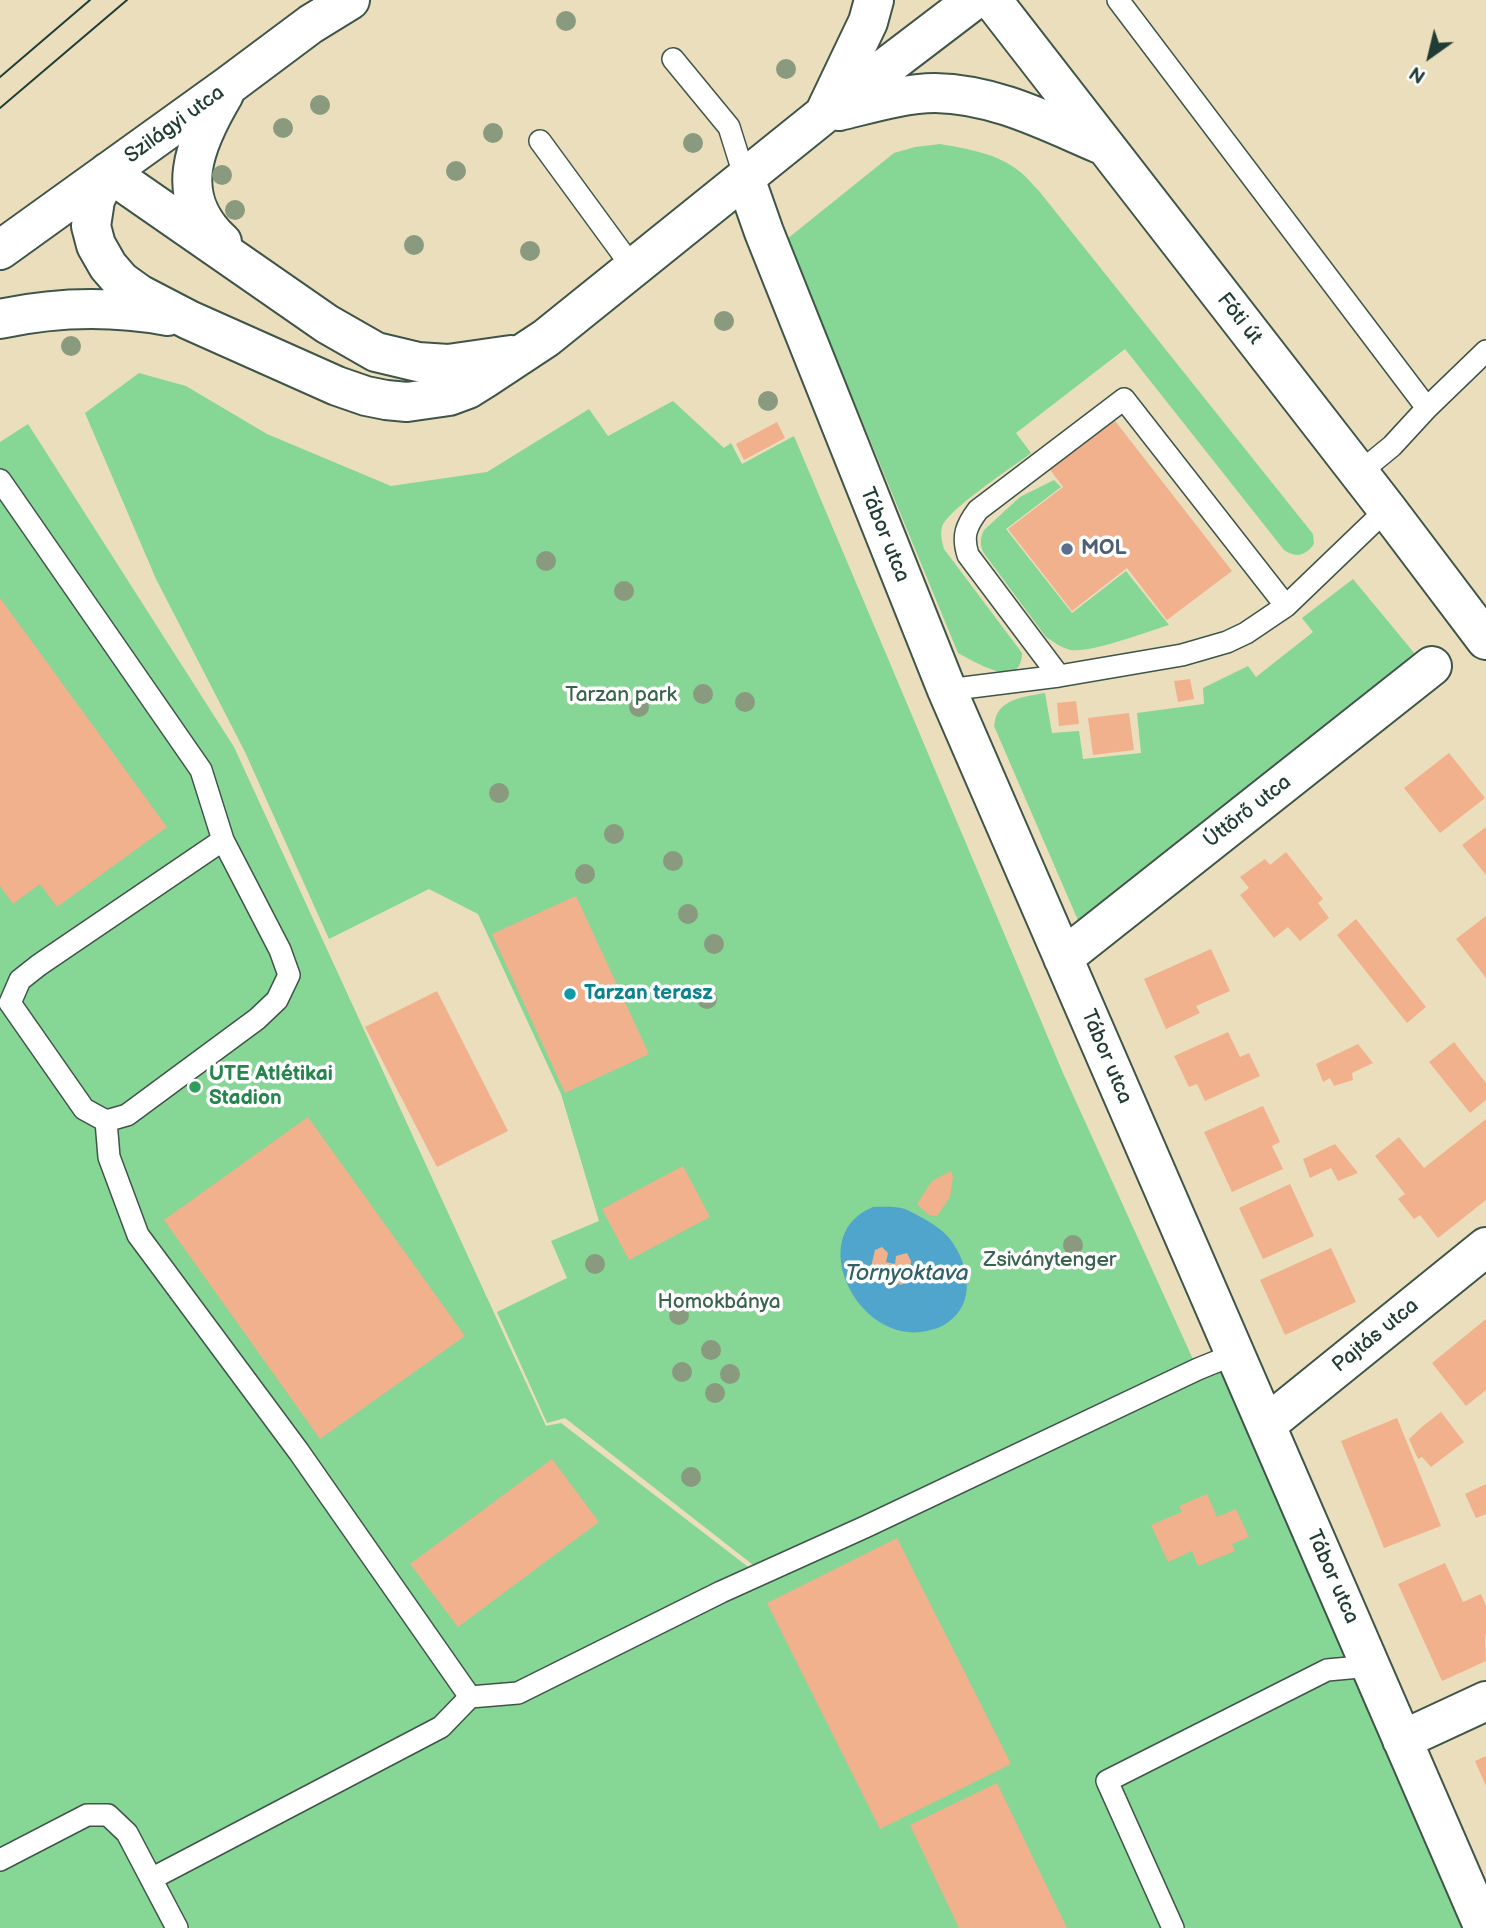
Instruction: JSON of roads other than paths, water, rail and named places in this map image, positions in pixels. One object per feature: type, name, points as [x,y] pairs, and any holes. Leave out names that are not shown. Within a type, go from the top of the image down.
[{"type":"street","name":"Szilágyi utca","points":[[0,250],[311,24],[350,0]]},
{"type":"street","points":[[823,115],[869,22],[874,0]]},
{"type":"street","points":[[524,353],[448,364],[418,362],[376,352],[327,324],[108,172],[95,200],[91,226],[96,245],[108,266],[121,281],[139,294],[189,320],[366,396],[407,402],[449,396],[485,379],[524,353],[546,338],[823,115],[974,0]]},
{"type":"street","name":"Fóti út","points":[[992,0],[1486,640]]},
{"type":"street","points":[[228,86],[194,154],[193,195],[201,215],[215,235],[261,278]]},
{"type":"street","points":[[823,115],[881,101],[932,93],[972,96],[1035,115],[1103,146]]},
{"type":"street","name":"Tábor utca","points":[[745,178],[764,232],[947,690],[1484,1928]]},
{"type":"street","points":[[0,319],[51,311],[93,309],[151,313],[189,320]]},
{"type":"street","name":"Úttörő utca","points":[[1063,958],[1432,666]]},
{"type":"street","name":"Pajtás utca","points":[[1266,1425],[1486,1247]]},
{"type":"street","points":[[1402,1740],[1486,1701]]},
{"type":"lane","points":[[1123,2],[1427,408]]},
{"type":"lane","points":[[673,59],[729,127],[745,178]]},
{"type":"lane","points":[[540,141],[633,268]]},
{"type":"lane","points":[[1359,473],[1392,446],[1486,351]]},
{"type":"lane","points":[[1059,676],[968,555],[964,533],[978,510],[1124,399],[1286,606]]},
{"type":"lane","points":[[0,480],[201,770],[223,840],[281,950],[289,975],[277,1000],[257,1019],[127,1115],[106,1121],[84,1109],[10,1003],[20,980],[39,965],[223,840]]},
{"type":"lane","points":[[947,690],[1059,676],[1182,655],[1227,642],[1247,633],[1286,606],[1387,509]]},
{"type":"lane","points":[[106,1121],[109,1157],[138,1235],[299,1452],[470,1697]]},
{"type":"lane","points":[[153,1878],[441,1727],[470,1697],[518,1693],[722,1592],[1235,1354]]},
{"type":"lane","points":[[1172,1928],[1107,1781],[1327,1670],[1371,1666]]},
{"type":"lane","points":[[0,1860],[87,1815],[108,1815],[127,1833],[177,1928]]},
{"type":"water","name":"Tornyoktava","points":[[873,1207],[905,1209],[941,1230],[957,1249],[965,1271],[966,1294],[957,1315],[944,1325],[927,1331],[902,1331],[880,1322],[861,1306],[848,1285],[841,1262],[842,1240],[852,1221]]},
{"type":"tram line","points":[[0,77],[90,0]]},
{"type":"tram line","points":[[0,108],[127,0]]},
{"type":"place","name":"MOL","points":[[1067,549]]},
{"type":"place","name":"Tarzan terasz","points":[[570,994]]},
{"type":"place","name":"UTE Atlétikai Stadion","points":[[195,1087]]},
{"type":"park label","name":"Tarzan park","points":[[621,696]]},
{"type":"park label","name":"Zsiványtenger","points":[[1050,1261]]},
{"type":"park label","name":"Homokbánya","points":[[719,1303]]}]
